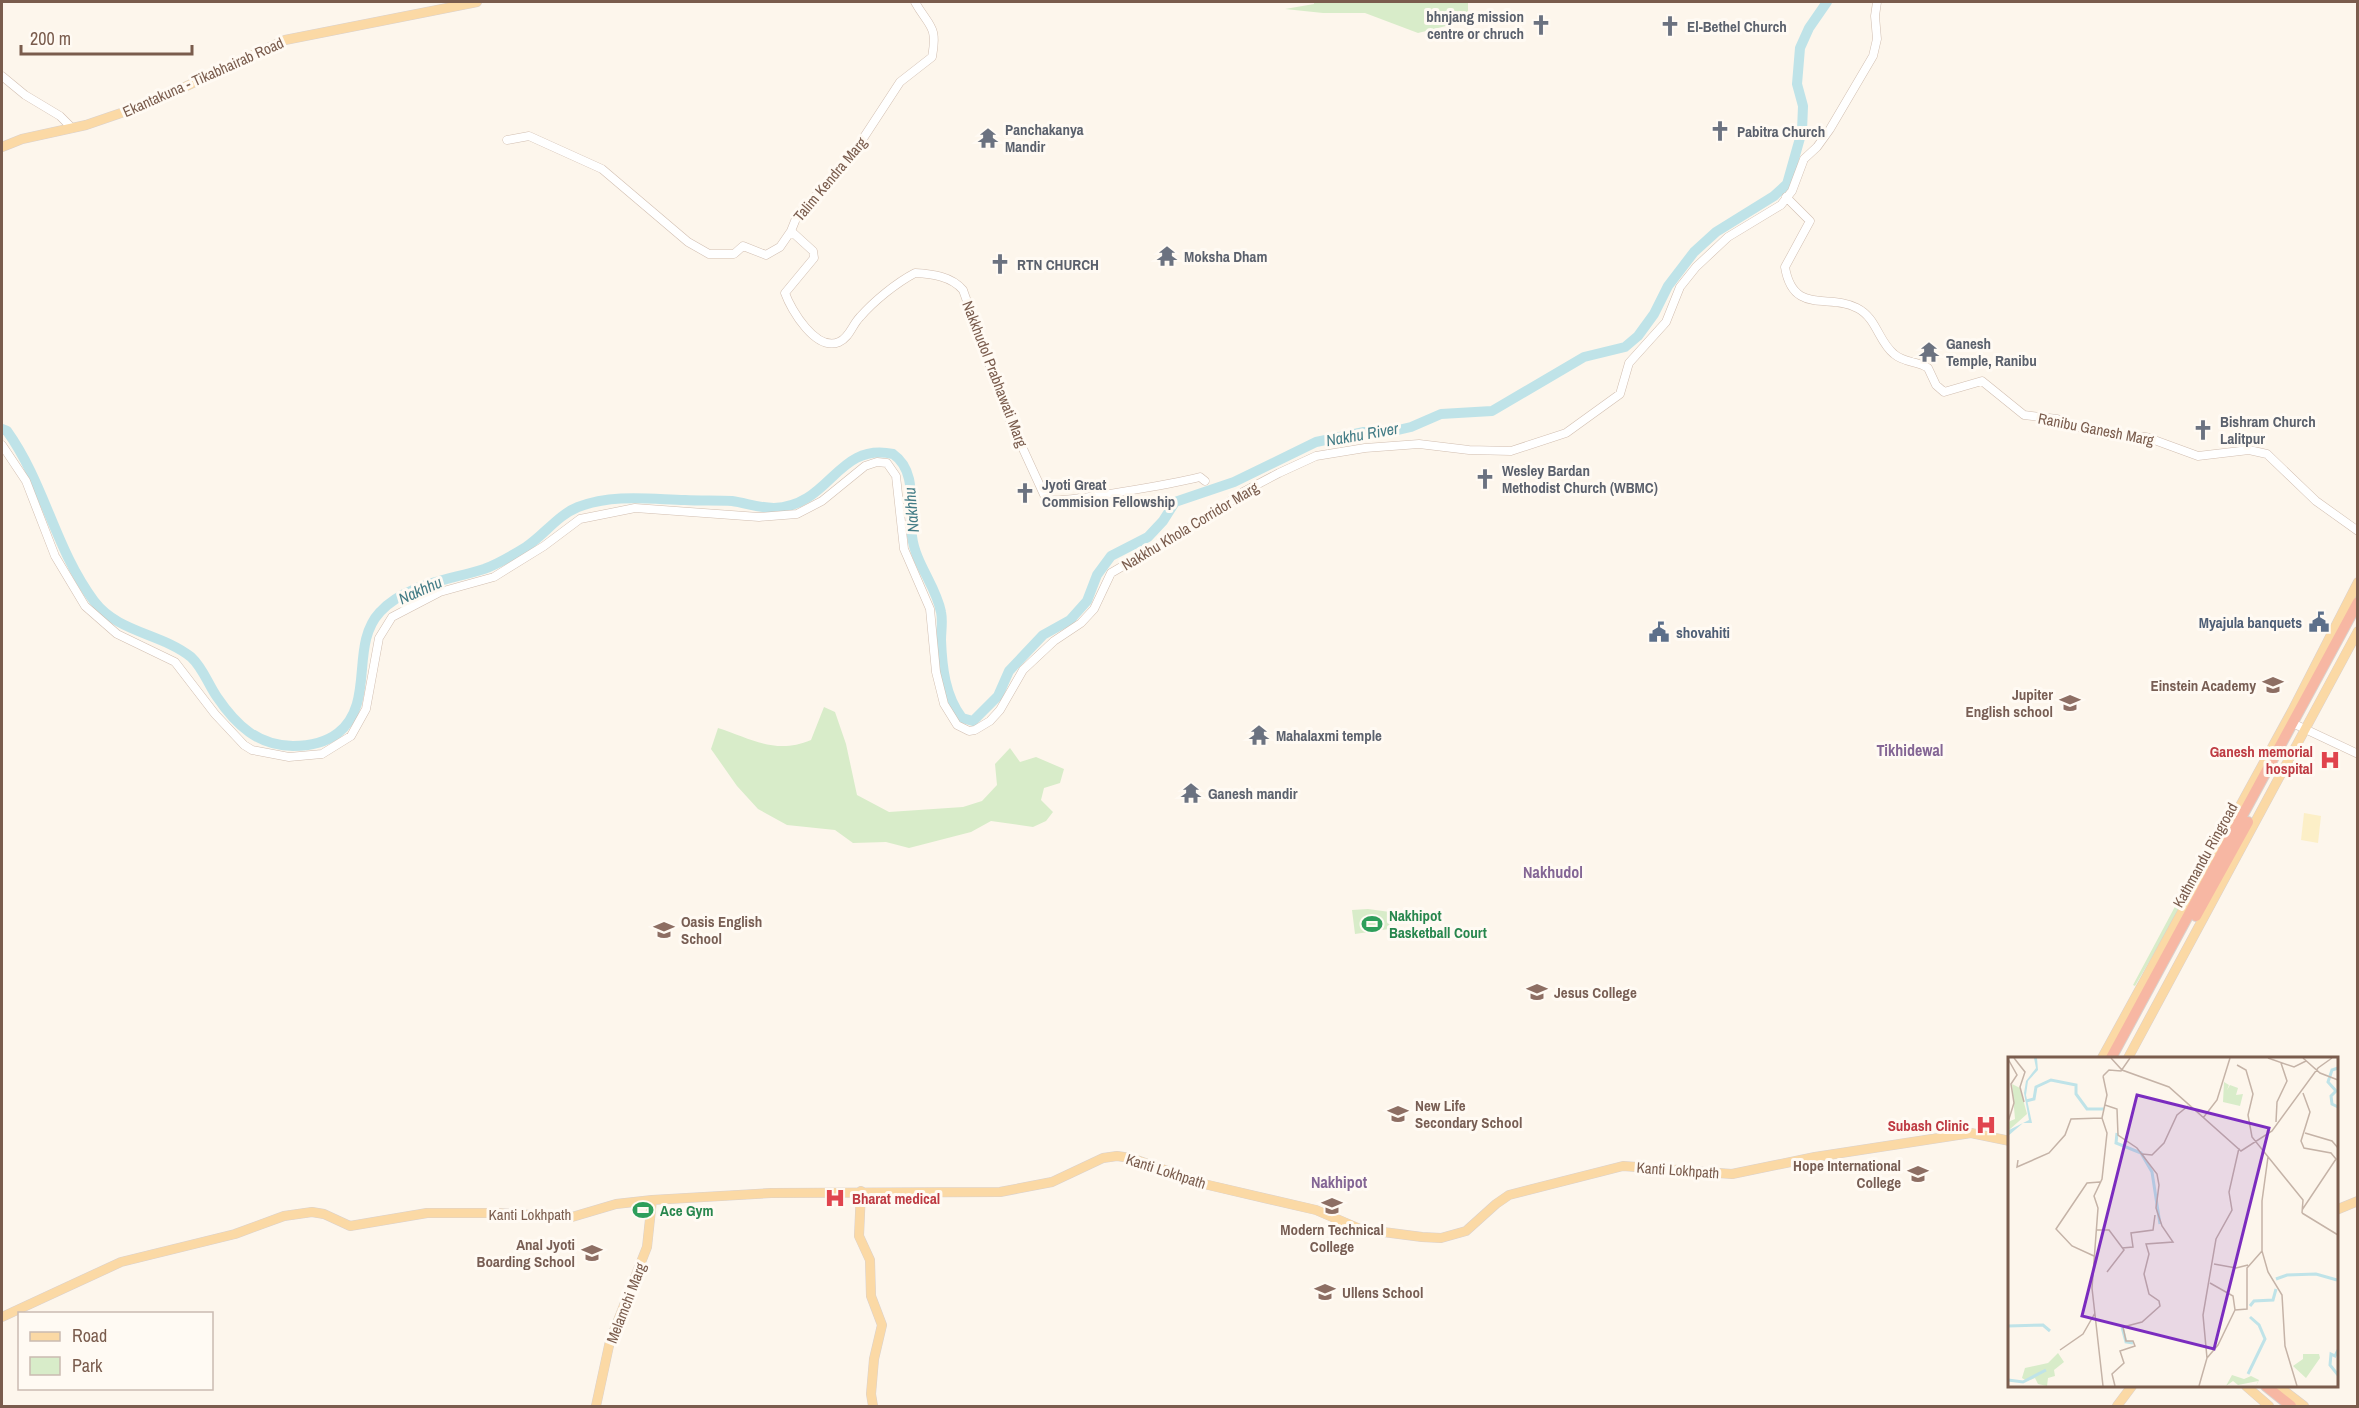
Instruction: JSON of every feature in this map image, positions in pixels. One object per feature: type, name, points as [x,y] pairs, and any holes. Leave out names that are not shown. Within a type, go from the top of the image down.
[{"type":"highway","name":"Kathmandu Ringroad","points":[[2119,1057],[2296,725],[2358,602]]},
{"type":"highway","name":"Kathmandu Ringroad","points":[[2111,1057],[2358,615]]},
{"type":"highway","points":[[2257,1387],[2281,1407]]},
{"type":"highway","points":[[2267,1387],[2291,1407]]},
{"type":"main road","name":"Ekantakuna - Tikabhairab Road","points":[[2,147],[22,139],[72,128],[124,112],[176,91],[285,40],[477,2]]},
{"type":"main road","points":[[2129,1057],[2296,725],[2358,582]]},
{"type":"main road","points":[[2103,1057],[2296,725],[2358,631]]},
{"type":"main road","name":"Kanti Lokhpath","points":[[2,1317],[121,1262],[235,1234],[284,1216],[312,1212],[324,1214],[350,1226],[427,1214],[495,1213],[572,1217],[616,1204],[771,1192],[1000,1192],[1052,1182],[1103,1158],[1117,1156],[1131,1158],[1204,1184],[1317,1210],[1360,1229],[1441,1239],[1466,1231],[1496,1203],[1509,1195],[1623,1166],[1732,1174],[1815,1157],[1971,1133],[2008,1141]]},
{"type":"main road","points":[[861,1191],[858,1213],[859,1236],[870,1260],[871,1296],[882,1325],[874,1359],[871,1394],[873,1407]]},
{"type":"main road","name":"Melamchi Marg","points":[[596,1407],[610,1341],[647,1247],[652,1200]]},
{"type":"main road","points":[[2338,1210],[2358,1201]]},
{"type":"main road","points":[[2117,1407],[2131,1387]]},
{"type":"main road","points":[[2247,1387],[2269,1407]]},
{"type":"main road","points":[[2279,1387],[2304,1407]]},
{"type":"street","name":"Talim Kendra Marg","points":[[507,140],[529,136],[602,169],[688,242],[709,254],[734,254],[743,246],[763,255],[770,254],[780,247],[791,231],[797,216],[849,160],[900,82],[932,57],[936,38],[934,29],[915,2]]},
{"type":"street","name":"Nakkhu Khola Corridor Marg","points":[[2,445],[26,481],[55,556],[85,606],[117,634],[175,662],[215,714],[244,745],[252,750],[289,757],[322,754],[351,736],[366,709],[379,638],[392,617],[440,592],[494,577],[544,546],[580,519],[635,508],[759,517],[796,514],[822,501],[865,466],[878,462],[887,463],[896,476],[904,549],[931,615],[935,663],[944,704],[957,725],[969,731],[982,728],[1008,698],[1023,670],[1054,641],[1081,623],[1094,609],[1111,573],[1214,513],[1243,492],[1279,473],[1316,456],[1365,448],[1419,444],[1469,450],[1511,451],[1566,433],[1620,394],[1629,363],[1666,322],[1680,287],[1696,267],[1728,237],[1763,218],[1781,205],[1792,191],[1804,159],[1818,147],[1830,129],[1872,56],[1877,39],[1875,16],[1877,2]]},
{"type":"street","points":[[2,76],[26,95],[60,116],[72,128]]},
{"type":"street","name":"Ranibu Ganesh Marg","points":[[1786,197],[1810,221],[1785,267],[1801,296],[1809,301],[1839,302],[1858,308],[1875,323],[1881,338],[1895,356],[1928,368],[1936,386],[1944,392],[1982,381],[2024,415],[2057,419],[2089,431],[2146,437],[2198,456],[2259,451],[2274,459],[2316,501],[2358,531]]},
{"type":"street","name":"Nakkhudol Prabhawati Marg","points":[[791,231],[813,251],[814,258],[785,293],[793,310],[816,337],[824,342],[833,343],[842,340],[859,317],[915,273],[941,277],[957,283],[963,290],[1008,414],[1047,499],[1066,501],[1137,487],[1172,484],[1200,477],[1205,481]]},
{"type":"street","points":[[2296,725],[2358,753]]},
{"type":"green space","points":[[1314,2],[1468,2],[1468,11],[1454,24],[1418,33],[1365,13],[1323,13],[1285,9],[1314,4]]},
{"type":"green space","points":[[824,707],[835,712],[846,744],[857,795],[889,812],[963,807],[982,801],[997,785],[995,764],[1010,748],[1020,762],[1036,757],[1064,769],[1060,783],[1044,788],[1041,800],[1053,812],[1046,821],[1033,827],[991,821],[971,832],[909,848],[886,842],[853,843],[835,830],[787,825],[758,809],[737,786],[711,749],[718,728],[753,741],[775,746],[798,744],[811,740]]},
{"type":"green space","points":[[2203,860],[2206,864],[2135,986],[2133,985],[2193,873]]},
{"type":"green space","name":"Nakhipot Basketball Court","points":[[1368,909],[1390,912],[1389,929],[1355,934],[1352,910]]},
{"type":"sand","points":[[2304,813],[2321,816],[2318,843],[2301,840]]},
{"type":"waterway","name":"Nakhhu","points":[[2,429],[7,431],[20,451],[69,560],[94,601],[104,612],[115,620],[167,643],[191,657],[224,707],[249,732],[269,742],[293,746],[322,742],[338,733],[349,721],[360,690],[363,657],[371,625],[390,603],[415,589],[484,569],[500,562],[526,547],[564,515],[578,507],[604,500],[631,498],[732,501],[774,508],[793,505],[809,497],[845,465],[858,457],[874,453],[893,454],[906,471],[911,492],[911,525],[914,546],[941,612],[942,660],[948,691],[962,718],[973,721],[998,696],[1009,671],[1043,635],[1070,620],[1087,601],[1097,575],[1111,556],[1148,537],[1163,521],[1175,502],[1234,482],[1316,442],[1364,432],[1385,433],[1411,427],[1441,414],[1492,411],[1584,357],[1625,347],[1638,336],[1654,314],[1668,286],[1694,252],[1716,232],[1774,196],[1787,184],[1802,131],[1803,106],[1797,84],[1800,48],[1809,28],[1827,2]]},
{"type":"place","name":"bhnjang mission centre or chruch","points":[[1541,25]]},
{"type":"place","name":"El-Bethel Church","points":[[1670,26]]},
{"type":"place","name":"Pabitra Church","points":[[1720,131]]},
{"type":"place","name":"Panchakanya Mandir","points":[[988,138]]},
{"type":"place","name":"Moksha Dham","points":[[1167,256]]},
{"type":"place","name":"RTN CHURCH","points":[[1000,264]]},
{"type":"place","name":"Ganesh Temple, Ranibu","points":[[1929,352]]},
{"type":"place","name":"Bishram Church Lalitpur","points":[[2203,430]]},
{"type":"place","name":"Wesley Bardan Methodist Church (WBMC)","points":[[1485,479]]},
{"type":"place","name":"Jyoti Great Commision Fellowship","points":[[1025,493]]},
{"type":"place","name":"Myajula banquets","points":[[2319,622]]},
{"type":"place","name":"shovahiti","points":[[1659,632]]},
{"type":"place","name":"Einstein Academy","points":[[2273,685]]},
{"type":"place","name":"Jupiter English school","points":[[2070,703]]},
{"type":"place","name":"Mahalaxmi temple","points":[[1259,735]]},
{"type":"place","name":"Ganesh memorial hospital","points":[[2330,760]]},
{"type":"place","name":"Ganesh mandir","points":[[1191,793]]},
{"type":"place","name":"Nakhipot Basketball Court","points":[[1372,924]]},
{"type":"place","name":"Oasis English School","points":[[664,930]]},
{"type":"place","name":"Jesus College","points":[[1537,992]]},
{"type":"place","name":"New Life Secondary School","points":[[1398,1114]]},
{"type":"place","name":"Subash Clinic","points":[[1986,1125]]},
{"type":"place","name":"Hope International College","points":[[1918,1174]]},
{"type":"place","name":"Bharat medical","points":[[835,1198]]},
{"type":"place","name":"Modern Technical College","points":[[1332,1206]]},
{"type":"place","name":"Ace Gym","points":[[643,1210]]},
{"type":"place","name":"Anal Jyoti Boarding School","points":[[592,1253]]},
{"type":"place","name":"Ullens School","points":[[1325,1292]]},
{"type":"district","name":"Tikhidewal","points":[[1910,750]]},
{"type":"district","name":"Nakhudol","points":[[1553,872]]},
{"type":"district","name":"Nakhipot","points":[[1339,1182]]},
{"type":"water label","name":"Nakhu River","points":[[1362,434]]}]
